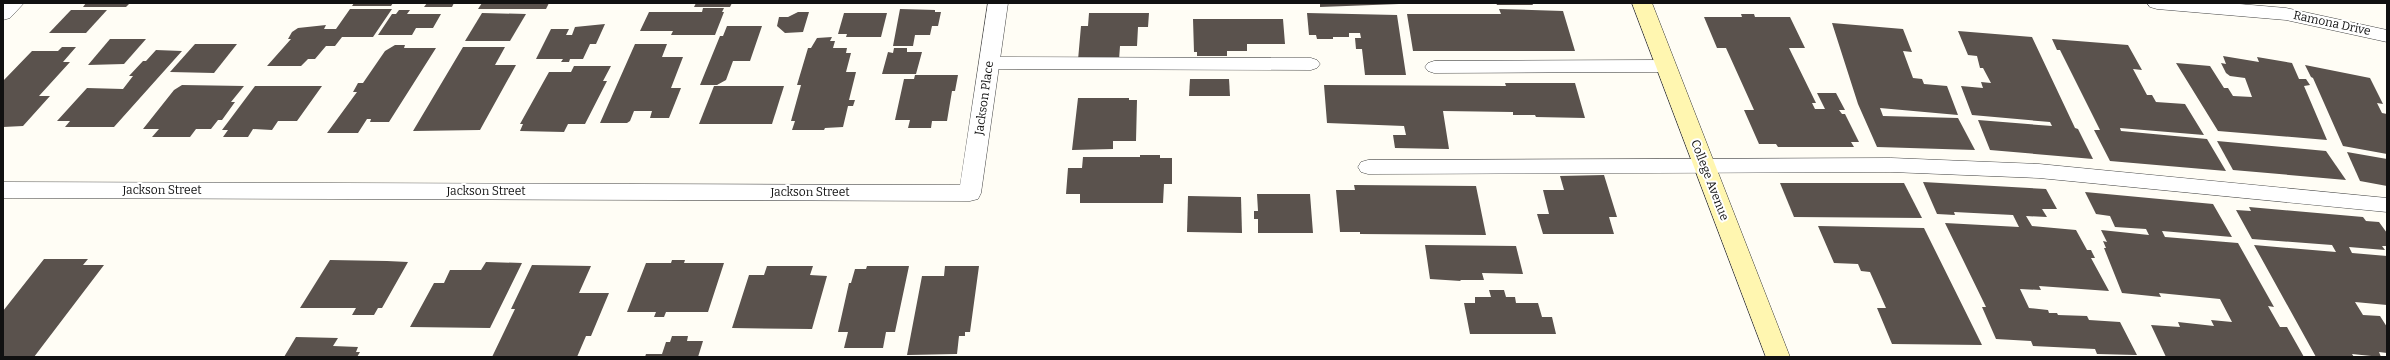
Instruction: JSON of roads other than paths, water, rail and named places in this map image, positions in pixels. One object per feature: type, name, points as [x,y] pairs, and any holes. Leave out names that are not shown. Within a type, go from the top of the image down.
[{"type":"street","points":[[3,14],[14,3]]},
{"type":"street","name":"Jackson Place","points":[[970,193],[998,3]]},
{"type":"street","name":"College Avenue","points":[[1642,3],[1778,357]]},
{"type":"street","name":"Ramona Drive","points":[[2157,3],[2286,14],[2387,36]]},
{"type":"street","name":"Jackson Street","points":[[3,190],[970,193]]},
{"type":"lane","points":[[989,63],[1310,64]]},
{"type":"lane","points":[[1434,67],[1666,66]]},
{"type":"lane","points":[[1368,167],[1891,165],[2039,171],[2387,206]]}]
